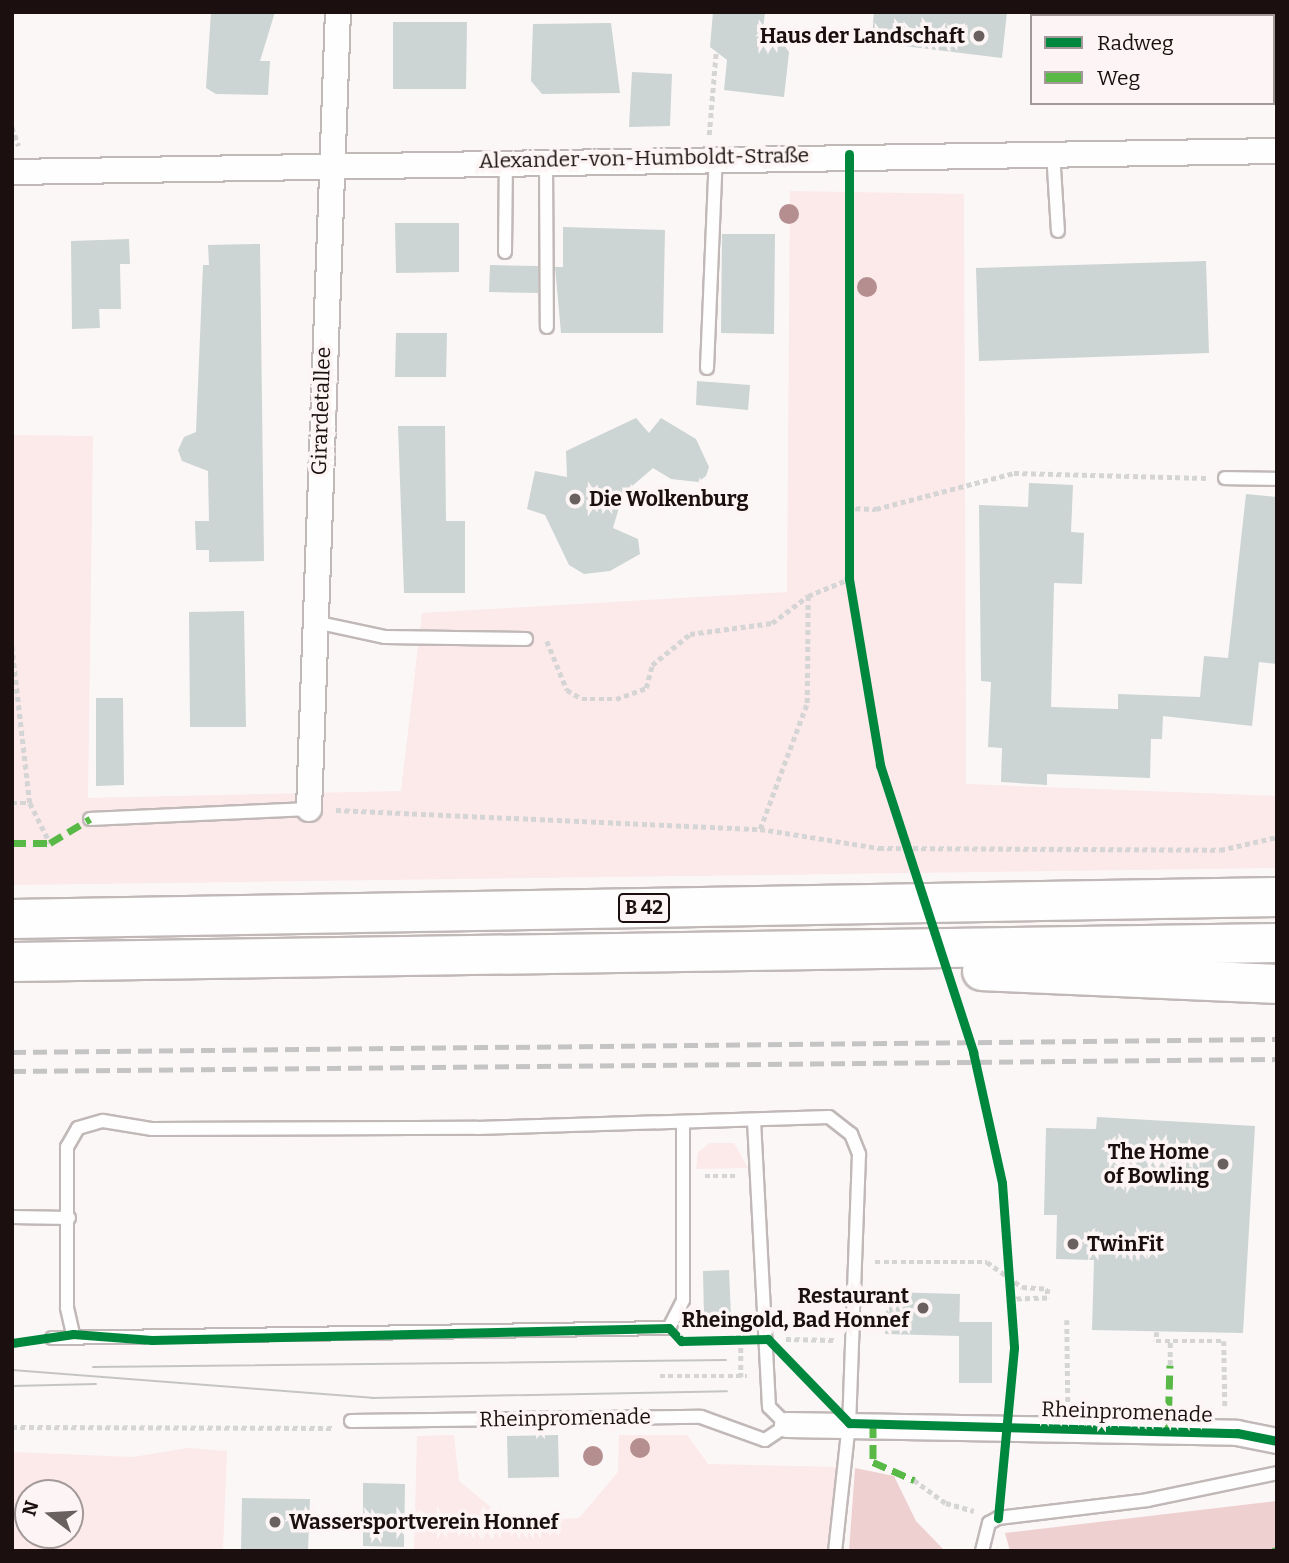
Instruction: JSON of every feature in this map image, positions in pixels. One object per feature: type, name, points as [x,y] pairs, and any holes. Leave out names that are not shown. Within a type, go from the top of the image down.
[{"type":"highway","name":"B 42","points":[[12,919],[1277,897]]},
{"type":"highway","name":"B 42","points":[[12,962],[1277,943]]},
{"type":"highway","points":[[842,949],[910,967],[1277,984]]},
{"type":"street","name":"Girardetallee","points":[[309,809],[329,163],[338,12]]},
{"type":"street","name":"Alexander-von-Humboldt-Straße","points":[[12,172],[712,156],[1277,151]]},
{"type":"street","name":"Rheinpromenade","points":[[787,1425],[849,1423],[1225,1433],[1277,1441]]},
{"type":"lane","points":[[1053,152],[1058,231]]},
{"type":"lane","points":[[707,368],[712,156]]},
{"type":"lane","points":[[546,159],[547,327]]},
{"type":"lane","points":[[505,252],[506,160]]},
{"type":"lane","points":[[1226,478],[1277,478]]},
{"type":"lane","points":[[315,622],[385,637],[526,639]]},
{"type":"lane","points":[[90,819],[309,809]]},
{"type":"lane","points":[[73,1334],[67,1308],[67,1147],[78,1128],[103,1121],[152,1129],[683,1124],[829,1117],[851,1134],[859,1154],[849,1340],[849,1423],[835,1551]]},
{"type":"lane","points":[[754,1121],[768,1339],[769,1407],[787,1425]]},
{"type":"lane","points":[[52,1338],[73,1334],[152,1340],[669,1328],[683,1300],[683,1124]]},
{"type":"lane","points":[[12,1217],[69,1218]]},
{"type":"lane","name":"Rheinpromenade","points":[[351,1421],[701,1417],[765,1440],[787,1425]]},
{"type":"lane","points":[[982,1551],[989,1523],[998,1518],[1148,1500],[1277,1473]]},
{"type":"path","points":[[712,156],[716,51]]},
{"type":"path","points":[[847,508],[876,509],[1014,473],[1226,478]]},
{"type":"path","points":[[526,639],[549,641],[567,690],[582,699],[616,699],[646,688],[652,665],[690,634],[772,623],[808,596],[849,579]]},
{"type":"path","points":[[760,829],[807,703],[808,596]]},
{"type":"path","points":[[12,646],[30,803],[50,843]]},
{"type":"path","points":[[12,803],[30,803]]},
{"type":"path","points":[[309,809],[760,829],[879,848],[1220,850],[1277,837]]},
{"type":"path","points":[[683,1175],[756,1177]]},
{"type":"path","points":[[854,1263],[987,1262],[1022,1287],[1048,1289],[1047,1298],[1013,1299]]},
{"type":"path","points":[[1067,1320],[1068,1428]]},
{"type":"path","points":[[1157,1332],[1156,1341],[1224,1340],[1225,1433]]},
{"type":"path","points":[[730,1340],[849,1340]]},
{"type":"path","points":[[660,1377],[741,1377],[741,1340]]},
{"type":"path","points":[[1170,1341],[1170,1365]]},
{"type":"path","points":[[12,1427],[329,1431],[351,1421]]},
{"type":"path","points":[[914,1480],[946,1503],[975,1511]]},
{"type":"shaded area","points":[[790,191],[964,194],[966,784],[1276,796],[1277,868],[12,885],[12,435],[93,436],[88,798],[401,791],[422,613],[787,592]]},
{"type":"shaded area","points":[[710,1143],[734,1143],[748,1168],[696,1169],[698,1152]]},
{"type":"shaded area","points":[[454,1435],[459,1481],[509,1522],[579,1518],[618,1472],[619,1435],[687,1435],[708,1464],[837,1467],[829,1551],[414,1551],[417,1436]]},
{"type":"shaded area","points":[[188,1448],[227,1451],[223,1551],[12,1551],[12,1452],[133,1457]]},
{"type":"shaded area","points":[[855,1468],[894,1476],[916,1521],[945,1551],[849,1551]]},
{"type":"shaded area","points":[[1277,1501],[1277,1551],[1010,1551],[1005,1533]]},
{"type":"building","points":[[211,12],[275,12],[260,61],[270,61],[268,95],[216,94],[206,88]]},
{"type":"building","points":[[713,12],[765,12],[762,40],[790,44],[784,97],[724,90],[727,60],[710,47]]},
{"type":"building","name":"Haus der Landschaft","points":[[874,12],[1007,12],[1002,58],[871,42]]},
{"type":"building","points":[[393,22],[467,22],[466,89],[393,89]]},
{"type":"building","points":[[611,23],[620,93],[542,94],[531,81],[533,24]]},
{"type":"building","points":[[632,72],[672,74],[670,126],[629,127]]},
{"type":"building","points":[[395,223],[459,223],[459,272],[396,273]]},
{"type":"building","points":[[563,227],[665,230],[663,333],[561,333],[555,267],[563,267]]},
{"type":"building","points":[[722,234],[775,234],[774,334],[721,333]]},
{"type":"building","points":[[129,239],[130,264],[120,264],[121,309],[99,309],[100,328],[72,329],[71,241]]},
{"type":"building","points":[[260,244],[264,561],[209,562],[209,550],[196,550],[195,521],[209,521],[208,471],[182,461],[178,450],[184,437],[196,432],[203,265],[209,265],[208,245]]},
{"type":"building","points":[[1206,261],[1209,353],[979,361],[976,268]]},
{"type":"building","points":[[490,265],[538,266],[538,293],[489,292]]},
{"type":"building","points":[[396,333],[447,333],[446,377],[395,377]]},
{"type":"building","points":[[697,381],[750,385],[748,410],[696,405]]},
{"type":"building","name":"Die Wolkenburg","points":[[636,418],[649,433],[661,418],[696,439],[709,467],[706,476],[698,482],[671,479],[653,468],[623,494],[613,528],[638,539],[640,554],[610,571],[584,574],[569,565],[545,515],[527,509],[535,471],[567,477],[566,451]]},
{"type":"building","points":[[398,426],[445,426],[446,521],[465,521],[465,593],[404,593]]},
{"type":"building","points":[[1029,483],[1073,485],[1071,532],[1084,533],[1082,584],[1054,583],[1051,707],[1118,709],[1118,694],[1200,697],[1204,656],[1228,658],[1246,494],[1277,497],[1277,664],[1259,662],[1252,726],[1163,716],[1162,739],[1151,739],[1150,778],[1047,774],[1047,785],[1001,782],[1002,748],[988,747],[991,682],[981,681],[979,505],[1028,507]]},
{"type":"building","points":[[244,611],[246,727],[190,727],[189,612]]},
{"type":"building","points":[[96,698],[123,698],[124,785],[96,786]]},
{"type":"building","points":[[1097,1117],[1255,1126],[1243,1333],[1092,1330],[1094,1260],[1056,1259],[1057,1215],[1044,1215],[1046,1128],[1096,1129]]},
{"type":"building","points":[[729,1270],[731,1317],[704,1318],[703,1271]]},
{"type":"building","name":"Restaurant Rheingold, Bad Honnef","points":[[887,1292],[960,1294],[959,1336],[885,1334]]},
{"type":"building","points":[[959,1322],[992,1322],[992,1383],[959,1383]]},
{"type":"building","points":[[558,1435],[559,1477],[508,1478],[507,1436]]},
{"type":"building","points":[[363,1483],[405,1484],[404,1547],[363,1546]]},
{"type":"building","points":[[242,1498],[310,1499],[308,1551],[241,1551]]},
{"type":"tram line","points":[[93,1367],[726,1360]]},
{"type":"tram line","points":[[12,1370],[372,1398],[727,1391]]},
{"type":"tram line","points":[[12,1386],[96,1384]]},
{"type":"railway","points":[[12,1052],[1277,1039]]},
{"type":"railway","points":[[12,1071],[1277,1059]]},
{"type":"marked path","points":[[12,843],[50,843],[90,819]]},
{"type":"marked path","points":[[1168,1431],[1170,1365]]},
{"type":"marked path","points":[[873,1424],[873,1462],[914,1480]]},
{"type":"marked path","points":[[1273,1551],[1277,1550]]},
{"type":"cycle path","points":[[849,154],[849,579],[880,765],[973,1052],[1002,1183],[1014,1348],[998,1518]]},
{"type":"cycle path","points":[[12,1343],[73,1334],[152,1340],[669,1328],[681,1341],[768,1339],[849,1423],[1237,1433],[1277,1441]]},
{"type":"place","name":"Haus der Landschaft","points":[[979,36]]},
{"type":"place","name":"Die Wolkenburg","points":[[575,499]]},
{"type":"place","name":"The Home of Bowling","points":[[1223,1164]]},
{"type":"place","name":"TwinFit","points":[[1073,1244]]},
{"type":"place","name":"Restaurant Rheingold, Bad Honnef","points":[[923,1308]]},
{"type":"place","name":"Wassersportverein Honnef","points":[[275,1522]]}]
